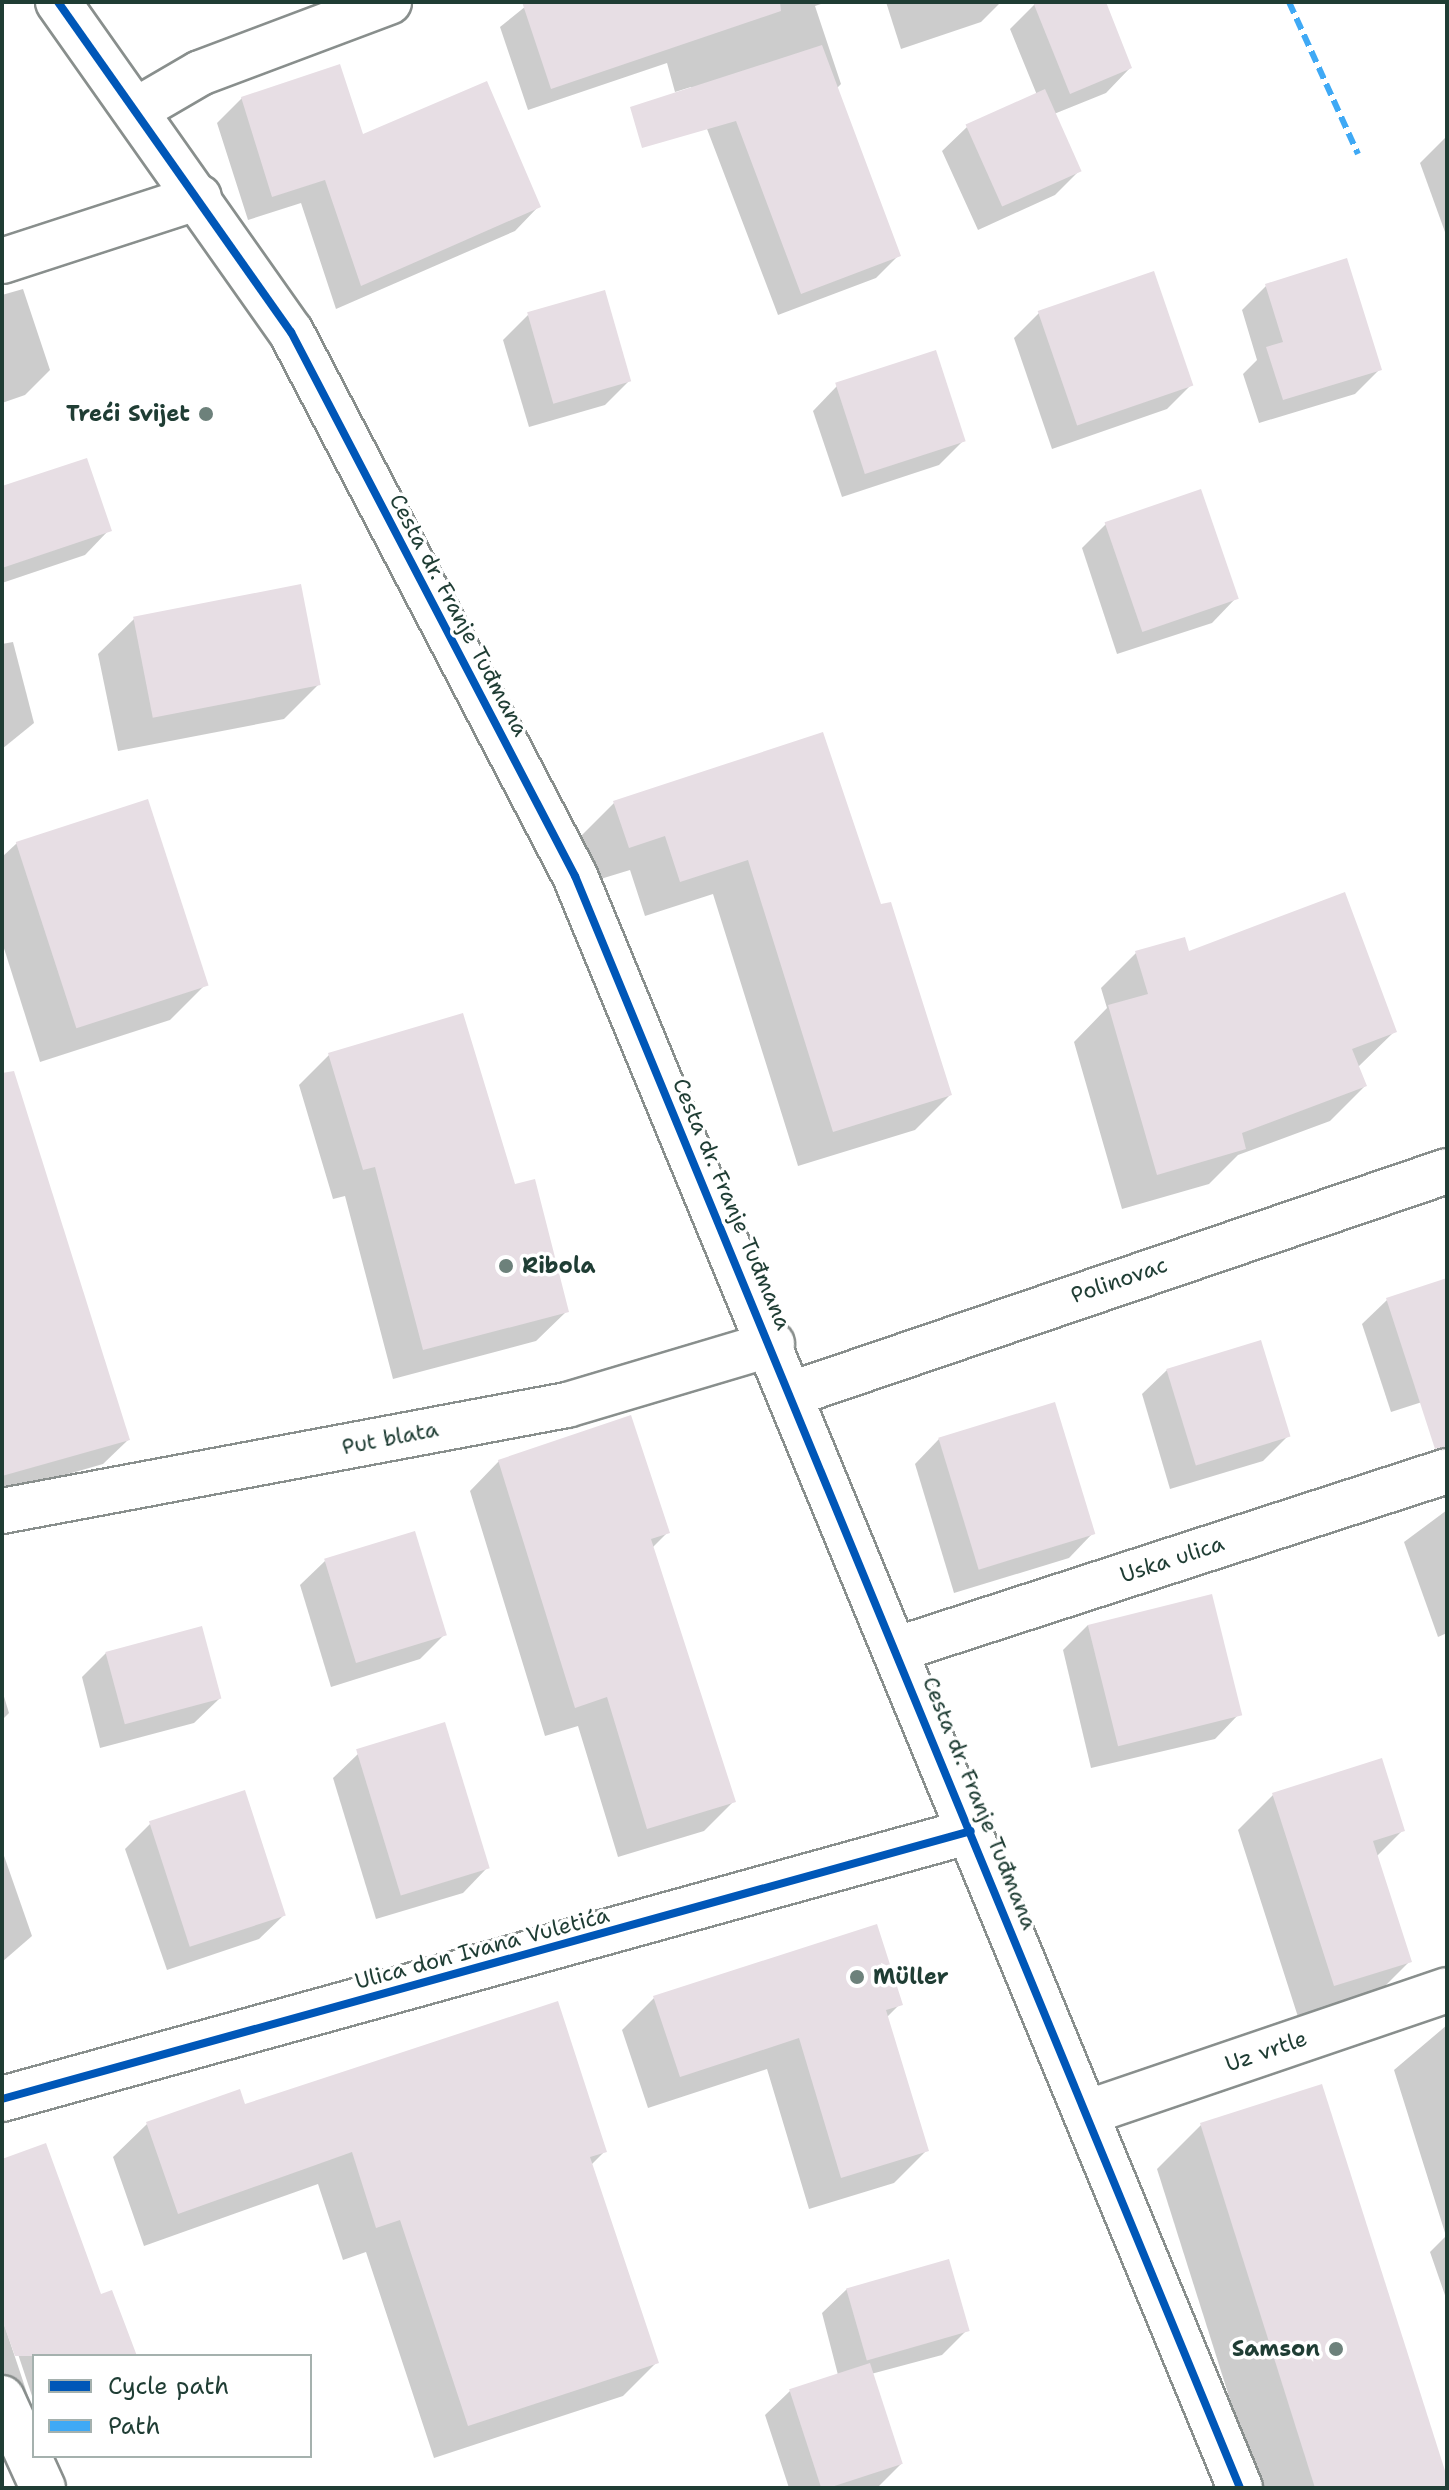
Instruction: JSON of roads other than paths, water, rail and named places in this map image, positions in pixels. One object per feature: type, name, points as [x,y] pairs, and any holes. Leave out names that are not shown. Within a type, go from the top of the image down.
[{"type":"street","name":"Cesta dr. Franje Tuđmana","points":[[58,2],[140,108],[291,332],[575,876],[898,1649],[1240,2488]]},
{"type":"street","points":[[140,108],[200,73],[389,2]]},
{"type":"street","points":[[2,261],[199,197]]},
{"type":"street","name":"Polinovac","points":[[792,1394],[1447,1171]]},
{"type":"street","name":"Put blata","points":[[2,1511],[567,1405],[772,1344]]},
{"type":"street","name":"Uska ulica","points":[[898,1649],[1447,1471]]},
{"type":"street","name":"Ulica don Ivana Vuletića","points":[[2,2099],[971,1831]]},
{"type":"street","name":"Uz vrtle","points":[[1086,2113],[1447,1990]]},
{"type":"street","points":[[2,2398],[43,2488]]},
{"type":"place","name":"Treći Svijet","points":[[206,414]]},
{"type":"place","name":"Ribola","points":[[506,1266]]},
{"type":"place","name":"Müller","points":[[857,1977]]},
{"type":"place","name":"Samson","points":[[1336,2349]]}]
